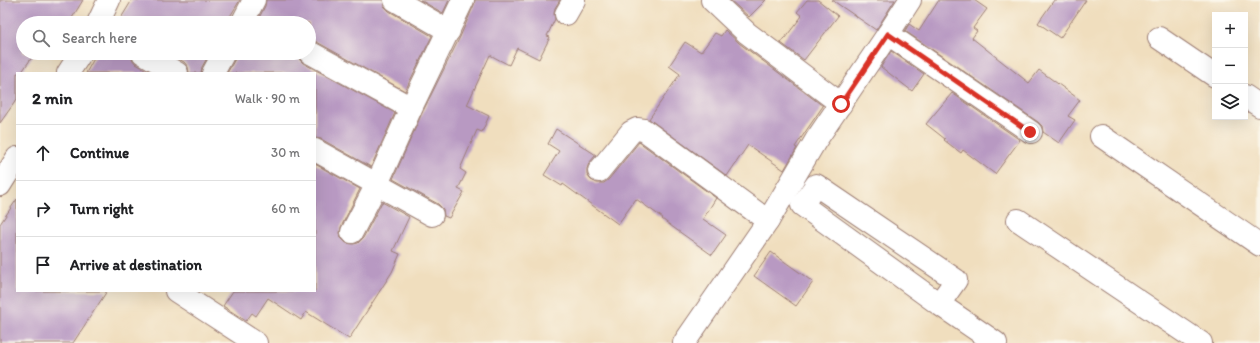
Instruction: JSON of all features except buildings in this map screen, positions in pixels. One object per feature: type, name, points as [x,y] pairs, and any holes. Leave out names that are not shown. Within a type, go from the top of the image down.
[{"type":"street","points":[[101,16],[109,0]]},
{"type":"street","points":[[396,0],[449,31]]},
{"type":"street","points":[[352,232],[377,184],[411,108],[463,0]]},
{"type":"street","points":[[712,0],[747,33],[841,104]]},
{"type":"street","points":[[684,343],[768,221],[816,140],[910,0]]},
{"type":"street","points":[[888,34],[1030,132]]},
{"type":"street","points":[[1159,38],[1212,74]]},
{"type":"street","points":[[316,56],[411,108]]},
{"type":"street","points":[[69,72],[76,60]]},
{"type":"street","points":[[155,60],[175,72]]},
{"type":"street","points":[[214,72],[220,60]]},
{"type":"street","points":[[1248,98],[1260,106]]},
{"type":"street","points":[[599,170],[631,132],[636,129],[644,130],[768,221]]},
{"type":"street","points":[[1101,136],[1260,245]]},
{"type":"street","points":[[316,151],[432,215]]},
{"type":"street","points":[[8,182],[16,161]]},
{"type":"street","points":[[939,304],[956,280],[816,185],[802,205],[939,304],[996,343]]},
{"type":"street","points":[[1018,220],[1200,343]]},
{"type":"street","points":[[178,292],[256,343]]},
{"type":"route","points":[[841,104],[888,34],[1030,132]]}]
